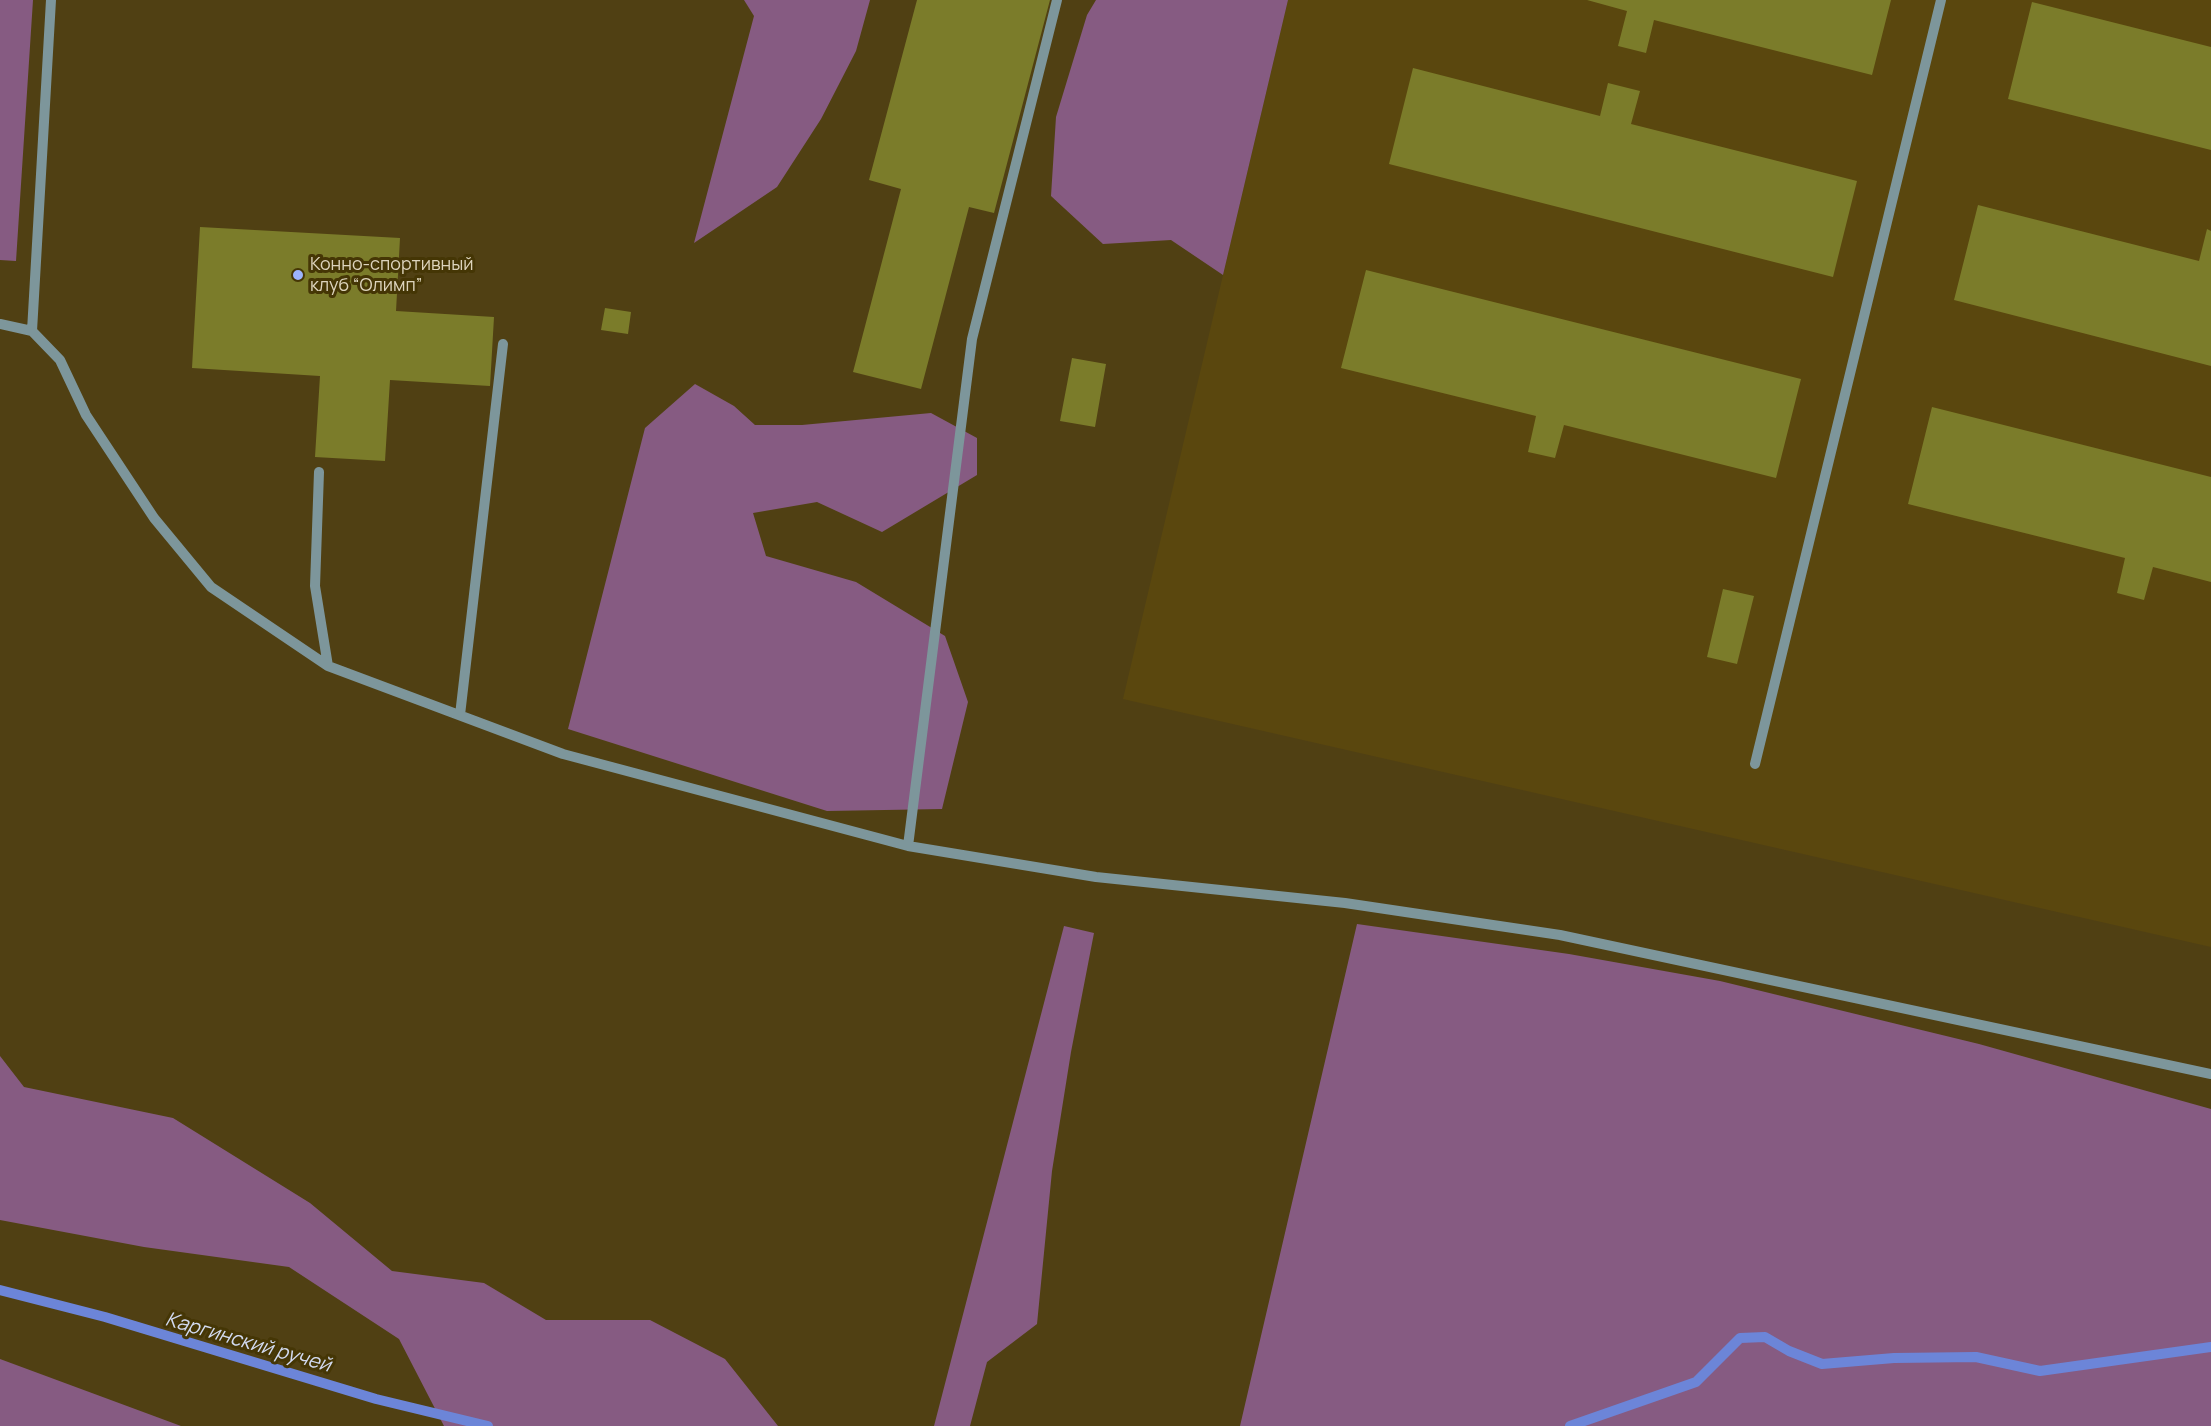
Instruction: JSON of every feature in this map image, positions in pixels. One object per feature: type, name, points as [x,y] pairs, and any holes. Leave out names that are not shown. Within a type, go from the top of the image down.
[{"type":"lane","points":[[32,331],[51,0]]},
{"type":"lane","points":[[908,846],[972,339],[1057,0]]},
{"type":"lane","points":[[1755,764],[1941,0]]},
{"type":"lane","points":[[0,324],[32,331],[60,360],[86,415],[154,518],[211,587],[328,666],[562,754],[908,846],[1096,877],[1345,903],[1560,935],[2211,1074]]},
{"type":"lane","points":[[460,715],[503,344]]},
{"type":"lane","points":[[319,472],[315,586],[328,666]]},
{"type":"shaded area","points":[[0,0],[33,0],[16,261],[0,260]]},
{"type":"shaded area","points":[[744,0],[870,0],[856,51],[821,119],[777,187],[694,243],[754,16]]},
{"type":"shaded area","points":[[1096,0],[1288,0],[1223,275],[1171,240],[1103,244],[1051,196],[1056,117],[1087,15]]},
{"type":"shaded area","points":[[1288,0],[2211,0],[2211,947],[1123,699]]},
{"type":"shaded area","points":[[695,384],[734,406],[755,425],[802,425],[931,413],[977,438],[977,475],[882,532],[817,502],[753,513],[766,556],[856,582],[945,636],[968,702],[942,809],[827,811],[568,729],[645,428]]},
{"type":"shaded area","points":[[1357,924],[1569,954],[1720,981],[1979,1044],[2211,1109],[2211,1426],[1240,1426]]},
{"type":"shaded area","points":[[1064,926],[1094,933],[1071,1052],[1052,1171],[1037,1324],[987,1362],[970,1426],[934,1426]]},
{"type":"shaded area","points":[[0,1056],[24,1087],[173,1118],[310,1203],[392,1271],[484,1283],[546,1320],[650,1320],[725,1359],[778,1426],[444,1426],[399,1339],[289,1267],[144,1247],[0,1220]]},
{"type":"shaded area","points":[[0,1359],[181,1426],[0,1426]]},
{"type":"building","points":[[917,0],[1050,0],[994,213],[969,207],[921,389],[853,372],[901,189],[869,180]]},
{"type":"building","points":[[1587,0],[1891,0],[1872,75],[1654,20],[1646,53],[1618,46],[1627,11]]},
{"type":"building","points":[[2032,2],[2211,47],[2211,150],[2008,99]]},
{"type":"building","points":[[1413,68],[1600,116],[1608,83],[1640,91],[1631,124],[1857,181],[1833,277],[1389,164]]},
{"type":"building","points":[[1978,205],[2199,261],[2207,229],[2211,231],[2211,366],[1954,300]]},
{"type":"building","name":"Конно-спортивный клуб “Олимп”","points":[[200,227],[400,238],[396,311],[494,317],[490,386],[390,380],[385,461],[315,457],[320,376],[192,368]]},
{"type":"building","points":[[1366,270],[1801,379],[1776,478],[1564,425],[1555,458],[1528,452],[1536,416],[1341,368]]},
{"type":"building","points":[[605,308],[631,312],[628,334],[601,330]]},
{"type":"building","points":[[1072,358],[1106,364],[1095,427],[1060,421]]},
{"type":"building","points":[[1932,407],[2211,477],[2211,582],[2153,567],[2144,600],[2117,593],[2125,558],[1908,504]]},
{"type":"building","points":[[1723,589],[1754,596],[1737,664],[1707,657]]},
{"type":"waterway","name":"Каргинский ручей","points":[[0,1290],[105,1317],[376,1399],[488,1426]]},
{"type":"waterway","name":"Каргинский ручей","points":[[1570,1426],[1696,1382],[1740,1338],[1765,1337],[1789,1351],[1822,1364],[1894,1358],[1976,1357],[2040,1371],[2211,1347]]},
{"type":"place","name":"Конно-спортивный клуб “Олимп”","points":[[298,275]]}]
